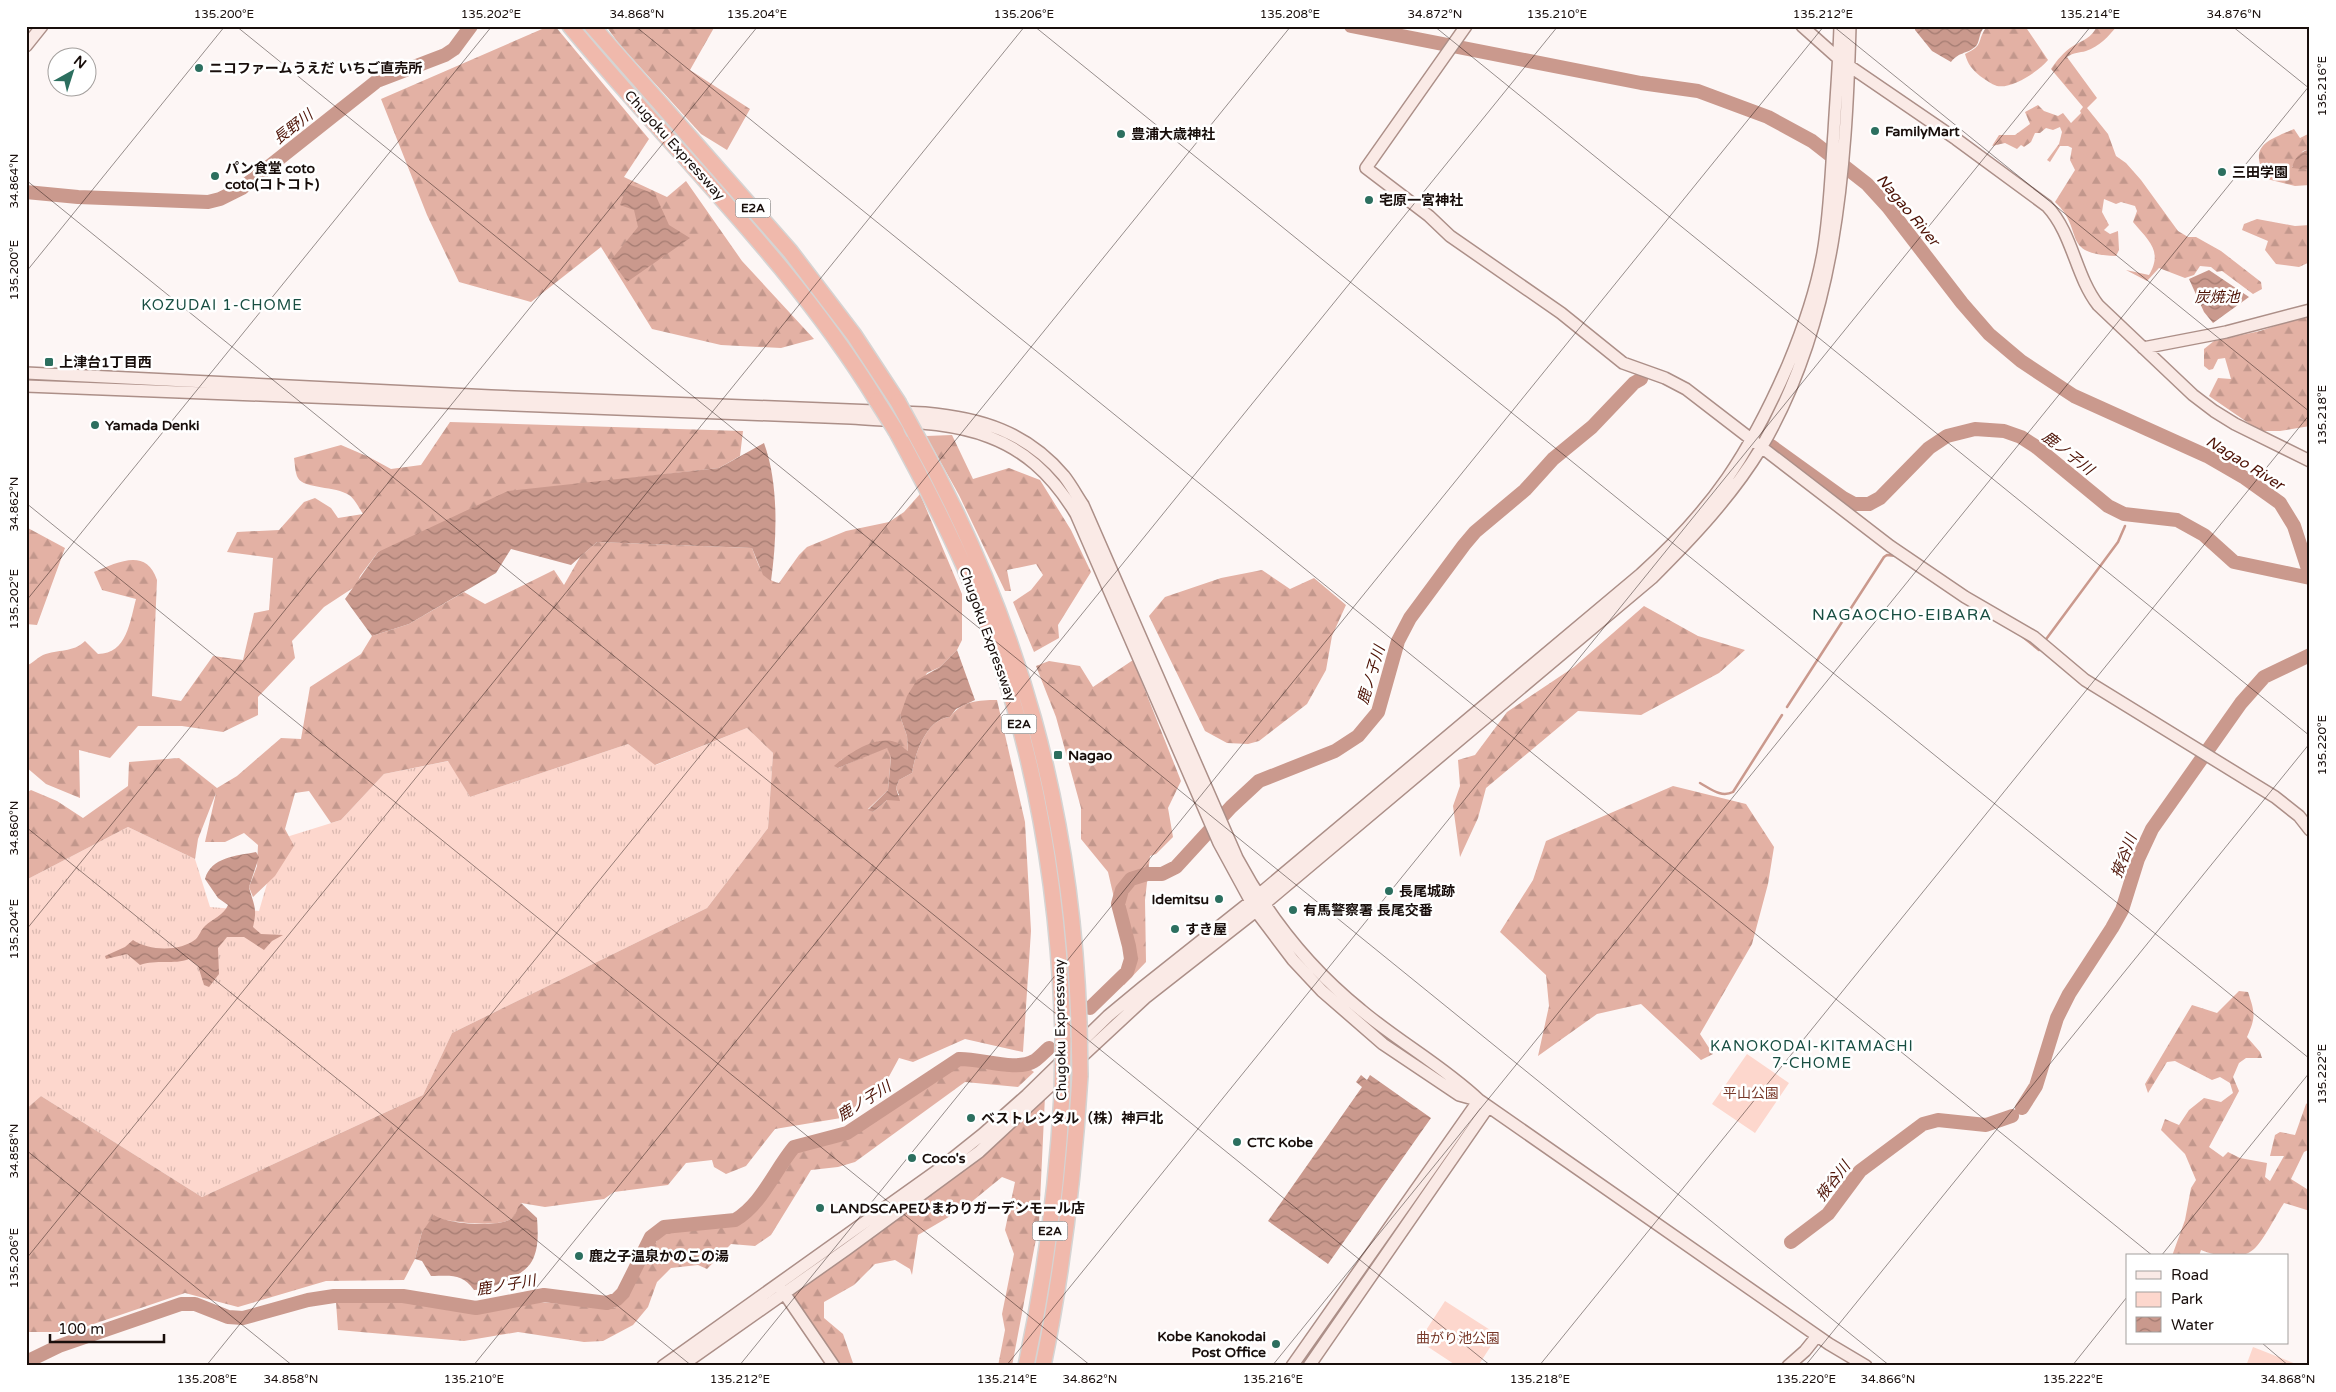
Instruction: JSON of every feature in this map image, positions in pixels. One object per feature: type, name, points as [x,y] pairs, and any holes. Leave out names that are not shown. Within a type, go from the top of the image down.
[{"type":"highway","name":"Chugoku Expressway","points":[[570,26],[778,262],[836,339],[896,431],[945,525],[964,567],[999,658],[1014,706],[1036,795],[1050,870],[1062,987],[1063,1039],[1060,1146],[1036,1323],[1026,1366]]},
{"type":"highway","name":"Chugoku Expressway","points":[[592,26],[790,251],[854,336],[898,402],[948,493],[979,560],[1029,700],[1052,793],[1063,848],[1075,943],[1079,1023],[1080,1076],[1071,1202],[1043,1366]]},
{"type":"street","points":[[26,46],[42,26]]},
{"type":"street","points":[[1802,26],[1844,62],[2047,206],[2062,226],[2093,298],[2105,313],[2193,395],[2235,424],[2310,461]]},
{"type":"street","points":[[1840,26],[1844,62]]},
{"type":"street","points":[[663,1366],[936,1184],[979,1152],[1115,1024],[1661,556],[1709,504],[1756,444],[1806,320],[1834,197],[1844,62],[1850,26]]},
{"type":"street","points":[[1464,29],[1366,168],[1429,216],[1450,236],[1561,313],[1623,363],[1665,378],[1686,389],[1890,546],[1951,588],[2043,644],[2085,680],[2275,797],[2299,816],[2310,830]]},
{"type":"street","points":[[2143,348],[2226,332],[2310,310]]},
{"type":"street","points":[[26,373],[491,396],[916,413],[958,417],[990,424],[1030,445],[1065,477],[1083,505],[1224,842],[1257,903],[1293,960],[1322,991],[1383,1044],[1459,1095],[1484,1103],[1817,1336],[1866,1366]]},
{"type":"street","points":[[26,386],[851,418],[961,427],[986,434],[1007,444],[1032,461],[1049,476],[1073,508],[1197,779]]},
{"type":"street","points":[[1292,1366],[1484,1103]]},
{"type":"street","points":[[1309,1366],[1484,1103]]},
{"type":"street","points":[[681,1366],[780,1289]]},
{"type":"street","points":[[780,1289],[834,1366]]},
{"type":"street","points":[[1788,1366],[1805,1351],[1817,1336]]},
{"type":"green space","points":[[549,26],[555,26],[649,139],[624,177],[667,197],[686,181],[742,261],[814,339],[781,348],[721,345],[652,329],[601,247],[531,302],[459,282],[427,215],[381,99]]},
{"type":"green space","points":[[606,26],[715,26],[690,70],[750,109],[727,150],[701,134],[619,44]]},
{"type":"green space","points":[[1987,26],[2025,26],[2048,60],[2032,74],[2010,85],[1997,86],[1991,83],[1973,69],[1967,61],[1965,54],[1978,45]]},
{"type":"green space","points":[[2097,26],[2117,26],[2100,44],[2067,57],[2097,98],[2087,108],[2108,134],[2116,156],[2126,163],[2141,180],[2178,231],[2188,237],[2196,237],[2221,251],[2261,282],[2262,289],[2253,294],[2222,271],[2217,272],[2211,267],[2200,266],[2194,275],[2185,278],[2159,268],[2147,281],[2126,270],[2149,275],[2155,259],[2149,241],[2133,222],[2137,211],[2135,206],[2121,202],[2116,204],[2104,199],[2102,212],[2109,225],[2104,230],[2110,234],[2118,231],[2119,250],[2116,256],[2087,251],[2080,246],[2070,222],[2055,202],[2075,170],[2070,160],[2072,148],[2060,146],[2050,162],[2047,160],[2059,144],[2062,132],[2060,127],[2053,130],[2046,128],[2040,133],[2035,133],[2031,142],[2024,147],[2021,145],[2017,149],[2005,143],[1992,146],[1999,135],[2015,135],[2030,124],[2025,112],[2038,105],[2044,111],[2058,116],[2063,113],[2071,123],[2081,113],[2080,111],[2083,107],[2051,69],[2058,59],[2073,46],[2090,36]]},
{"type":"green space","points":[[2294,129],[2300,138],[2310,133],[2310,149],[2303,151],[2292,167],[2310,170],[2310,185],[2295,186],[2267,179],[2261,168],[2259,159],[2263,146],[2268,141]]},
{"type":"green space","points":[[2257,219],[2295,226],[2310,225],[2310,262],[2299,267],[2276,264],[2265,250],[2268,241],[2242,230],[2244,224]]},
{"type":"green space","points":[[2310,314],[2310,426],[2280,431],[2260,431],[2209,396],[2218,378],[2231,379],[2225,358],[2218,359],[2213,369],[2209,370],[2204,366],[2204,349],[2214,341],[2260,331]]},
{"type":"green space","points":[[450,422],[743,431],[740,456],[719,468],[633,478],[378,552],[360,576],[356,586],[324,607],[292,641],[295,658],[258,697],[258,715],[223,732],[182,726],[138,726],[110,758],[79,750],[80,798],[46,784],[26,767],[26,666],[43,655],[70,649],[85,641],[98,654],[108,653],[115,649],[126,635],[136,599],[102,590],[94,572],[130,560],[146,564],[152,570],[157,580],[152,696],[181,701],[213,656],[243,660],[254,613],[269,610],[273,558],[227,552],[237,532],[279,530],[304,502],[315,498],[331,508],[338,518],[363,514],[349,495],[301,482],[296,474],[294,458],[341,445],[391,469],[421,465]]},
{"type":"green space","points":[[952,435],[973,479],[1009,468],[1040,480],[1071,530],[1091,572],[1058,625],[1059,638],[1034,652],[1013,602],[1031,590],[1043,575],[1036,564],[1007,570],[1011,591],[1005,591],[959,495],[926,436]]},
{"type":"green space","points":[[920,494],[962,594],[962,640],[957,650],[940,667],[927,673],[900,716],[907,736],[908,751],[879,741],[841,760],[838,768],[887,747],[891,756],[888,790],[868,809],[873,812],[887,800],[899,795],[896,788],[899,780],[912,773],[919,747],[934,724],[950,717],[960,708],[971,702],[997,700],[1025,822],[1031,931],[1023,1052],[965,1039],[913,1062],[899,1058],[886,1082],[841,1118],[775,1129],[746,1166],[726,1174],[714,1167],[712,1160],[686,1163],[668,1185],[614,1192],[604,1199],[545,1207],[521,1203],[513,1218],[505,1222],[476,1224],[440,1219],[422,1232],[415,1259],[404,1280],[326,1281],[238,1307],[185,1293],[70,1332],[26,1332],[26,1109],[41,1096],[202,1197],[423,1095],[452,1033],[707,908],[768,828],[773,753],[747,728],[655,765],[628,744],[470,797],[448,761],[384,774],[341,820],[331,823],[309,791],[295,793],[285,829],[294,846],[275,876],[253,897],[249,887],[257,866],[258,845],[244,833],[225,842],[205,842],[216,793],[198,839],[195,859],[128,827],[26,880],[26,793],[31,790],[57,801],[83,818],[128,786],[129,762],[179,758],[217,788],[237,776],[281,738],[301,739],[310,687],[361,654],[372,636],[409,624],[464,592],[485,604],[554,570],[564,585],[580,557],[597,542],[752,548],[758,565],[764,574],[779,583],[807,547],[846,531],[889,522],[904,512]]},
{"type":"green space","points":[[26,527],[65,548],[37,625],[26,624]]},
{"type":"green space","points":[[1262,570],[1290,589],[1314,578],[1346,605],[1332,636],[1326,670],[1307,704],[1259,741],[1248,744],[1227,743],[1205,731],[1149,616],[1165,597],[1221,578]]},
{"type":"green space","points":[[1644,606],[1698,636],[1745,650],[1719,673],[1641,715],[1578,711],[1486,788],[1478,818],[1460,857],[1453,806],[1460,786],[1458,760],[1475,755],[1507,712],[1574,667]]},
{"type":"green space","points":[[1133,660],[1181,781],[1168,808],[1173,837],[1156,854],[1150,856],[1145,900],[1146,962],[1124,985],[1124,941],[1108,872],[1081,839],[1081,808],[1056,717],[1036,666],[1049,661],[1080,666],[1093,687]]},
{"type":"green space","points":[[747,728],[773,753],[768,828],[707,908],[452,1033],[423,1095],[202,1197],[41,1096],[26,1109],[26,880],[128,827],[195,859],[210,907],[259,911],[280,839],[341,820],[384,774],[449,761],[470,797],[628,744],[656,765]]},
{"type":"green space","points":[[1673,786],[1746,804],[1774,847],[1768,884],[1752,944],[1700,1034],[1713,1054],[1701,1060],[1641,1004],[1597,1014],[1538,1056],[1549,1006],[1546,975],[1500,932],[1533,880],[1546,841]]},
{"type":"green space","points":[[2239,991],[2248,992],[2254,1015],[2247,1037],[2260,1052],[2262,1058],[2246,1058],[2239,1063],[2233,1077],[2239,1091],[2209,1147],[2223,1157],[2228,1152],[2240,1158],[2267,1163],[2265,1177],[2270,1181],[2284,1156],[2270,1156],[2275,1135],[2280,1132],[2295,1135],[2306,1104],[2310,1101],[2310,1149],[2304,1152],[2291,1179],[2310,1191],[2310,1211],[2284,1203],[2266,1234],[2249,1253],[2214,1254],[2201,1250],[2200,1254],[2173,1254],[2185,1220],[2191,1188],[2196,1180],[2185,1154],[2161,1130],[2165,1119],[2179,1125],[2189,1110],[2204,1098],[2221,1102],[2233,1093],[2230,1083],[2220,1077],[2212,1080],[2175,1061],[2167,1062],[2148,1093],[2145,1084],[2192,1005],[2217,1013]]},
{"type":"green space","name":"平山公園","points":[[1747,1054],[1789,1083],[1755,1133],[1712,1104]]},
{"type":"green space","points":[[962,1062],[1010,1069],[1027,1067],[1034,1072],[1018,1087],[965,1082],[855,1162],[838,1167],[811,1170],[771,1235],[755,1246],[731,1244],[707,1269],[698,1265],[671,1268],[657,1282],[648,1307],[633,1325],[603,1341],[584,1342],[518,1332],[464,1341],[338,1330],[336,1302],[392,1299],[482,1313],[539,1302],[614,1308],[627,1296],[649,1252],[663,1233],[746,1220],[799,1149],[853,1136]]},
{"type":"green space","points":[[1045,1096],[1039,1223],[1012,1366],[998,1366],[1005,1330],[1002,1314],[1014,1254],[1005,1230],[1015,1182],[1002,1177],[964,1208],[918,1235],[912,1275],[910,1269],[895,1260],[875,1264],[854,1285],[824,1302],[824,1318],[843,1334],[854,1366],[840,1366],[791,1299],[794,1290],[917,1204],[999,1142]]},
{"type":"green space","name":"曲がり池公園","points":[[1445,1301],[1498,1335],[1478,1366],[1457,1366],[1419,1341]]},
{"type":"green space","points":[[2253,1347],[2301,1366],[2246,1366]]},
{"type":"water","points":[[1915,26],[1985,26],[1975,47],[1957,56],[1951,62],[1932,51],[1915,30]]},
{"type":"water","points":[[2310,149],[2310,170],[2292,168],[2298,156]]},
{"type":"water","points":[[628,184],[655,194],[669,225],[690,238],[627,282],[611,260],[638,227],[634,210],[620,205]]},
{"type":"water","name":"炭焼池","points":[[2209,270],[2249,297],[2213,323],[2204,312],[2189,279]]},
{"type":"water","points":[[764,443],[772,476],[775,511],[775,547],[771,581],[763,575],[752,548],[597,542],[571,565],[511,549],[496,573],[409,624],[372,636],[345,599],[378,552],[508,491],[719,468]]},
{"type":"water","points":[[957,650],[975,700],[956,709],[950,717],[934,724],[928,731],[919,747],[912,773],[899,780],[896,788],[900,801],[887,800],[873,812],[868,810],[888,790],[891,757],[887,748],[838,768],[834,766],[854,751],[879,741],[897,743],[908,751],[907,736],[900,716],[907,696],[917,680],[940,667]]},
{"type":"water","points":[[256,852],[259,857],[249,887],[255,910],[253,927],[261,934],[283,935],[272,941],[264,950],[244,937],[227,937],[218,948],[219,974],[209,987],[204,985],[198,966],[189,959],[177,962],[152,962],[140,965],[127,954],[106,959],[105,956],[125,947],[133,940],[156,948],[173,948],[196,939],[205,926],[221,914],[228,905],[218,898],[205,879],[208,872],[218,862],[225,859]]},
{"type":"water","points":[[1361,1075],[1367,1080],[1370,1075],[1431,1118],[1328,1264],[1268,1221],[1362,1087],[1356,1082]]},
{"type":"water","points":[[521,1203],[537,1218],[536,1251],[528,1267],[514,1277],[497,1285],[474,1290],[460,1278],[431,1276],[422,1261],[415,1259],[422,1232],[434,1215],[460,1223],[484,1224],[504,1222],[514,1216]]},
{"type":"waterway","name":"長野川","points":[[26,192],[78,197],[208,202],[220,199],[242,188],[377,81],[445,55],[454,49],[471,26]]},
{"type":"waterway","name":"Nagao River","points":[[1351,26],[1641,83],[1698,91],[1768,117],[1812,141],[1867,184],[1888,207],[1962,303],[1989,334],[2021,361],[2074,396],[2207,456],[2245,478],[2280,503],[2294,526],[2310,575]]},
{"type":"waterway","name":"鹿ノ子川","points":[[1090,1008],[1127,972],[1131,959],[1118,904],[1122,890],[1131,879],[1147,874],[1162,874],[1176,867],[1231,807],[1259,781],[1335,751],[1358,736],[1378,712],[1398,641],[1410,618],[1464,545],[1475,532],[1525,490],[1553,459],[1592,427],[1634,383],[1641,379]]},
{"type":"waterway","name":"鹿ノ子川","points":[[1771,446],[1843,498],[1854,504],[1869,504],[1880,498],[1929,448],[1947,436],[1975,429],[2004,431],[2021,437],[2035,446],[2108,506],[2124,514],[2177,520],[2204,535],[2234,562],[2310,578]]},
{"type":"waterway","points":[[2044,642],[2118,542],[2125,526]]},
{"type":"waterway","points":[[1787,707],[1884,557],[1887,555],[1896,556]]},
{"type":"waterway","points":[[2023,637],[2039,650],[2041,646]]},
{"type":"waterway","name":"掖谷川","points":[[2022,1108],[2036,1086],[2057,1018],[2069,994],[2122,910],[2138,859],[2152,829],[2241,703],[2264,677],[2310,655]]},
{"type":"waterway","points":[[1700,783],[1720,793],[1729,794],[1733,792],[1782,715]]},
{"type":"waterway","name":"鹿ノ子川","points":[[26,1362],[59,1346],[181,1304],[195,1304],[228,1317],[243,1318],[308,1300],[334,1296],[403,1296],[476,1308],[544,1295],[607,1303],[617,1299],[623,1293],[651,1237],[664,1227],[735,1220],[753,1205],[794,1147],[847,1133],[959,1059],[1008,1065],[1027,1064],[1034,1061],[1049,1048]]},
{"type":"waterway","name":"掖谷川","points":[[1791,1242],[1828,1214],[1860,1171],[1923,1124],[1938,1120],[1986,1125],[2012,1116]]},
{"type":"place","name":"ニコファームうえだ いちご直売所","points":[[199,68]]},
{"type":"place","name":"FamilyMart","points":[[1875,131]]},
{"type":"place","name":"豊浦大歳神社","points":[[1121,134]]},
{"type":"place","name":"三田学園","points":[[2222,172]]},
{"type":"place","name":"パン食堂 coto coto(コトコト)","points":[[215,176]]},
{"type":"place","name":"宅原一宮神社","points":[[1369,200]]},
{"type":"place","name":"上津台1丁目西","points":[[49,362]]},
{"type":"place","name":"Yamada Denki","points":[[95,425]]},
{"type":"place","name":"Nagao","points":[[1058,755]]},
{"type":"place","name":"長尾城跡","points":[[1389,891]]},
{"type":"place","name":"Idemitsu","points":[[1219,899]]},
{"type":"place","name":"有馬警察署 長尾交番","points":[[1293,910]]},
{"type":"place","name":"すき屋","points":[[1175,929]]},
{"type":"place","name":"ベストレンタル（株）神戸北","points":[[971,1118]]},
{"type":"place","name":"CTC Kobe","points":[[1237,1142]]},
{"type":"place","name":"Coco's","points":[[912,1158]]},
{"type":"place","name":"LANDSCAPEひまわりガーデンモール店","points":[[820,1208]]},
{"type":"place","name":"鹿之子温泉かのこの湯","points":[[579,1256]]},
{"type":"place","name":"Kobe Kanokodai Post Office","points":[[1276,1344]]},
{"type":"district","name":"KOZUDAI 1-CHOME","points":[[222,305]]},
{"type":"district","name":"NAGAOCHO-EIBARA","points":[[1902,614]]},
{"type":"district","name":"KANOKODAI-KITAMACHI 7-CHOME","points":[[1812,1054]]}]
